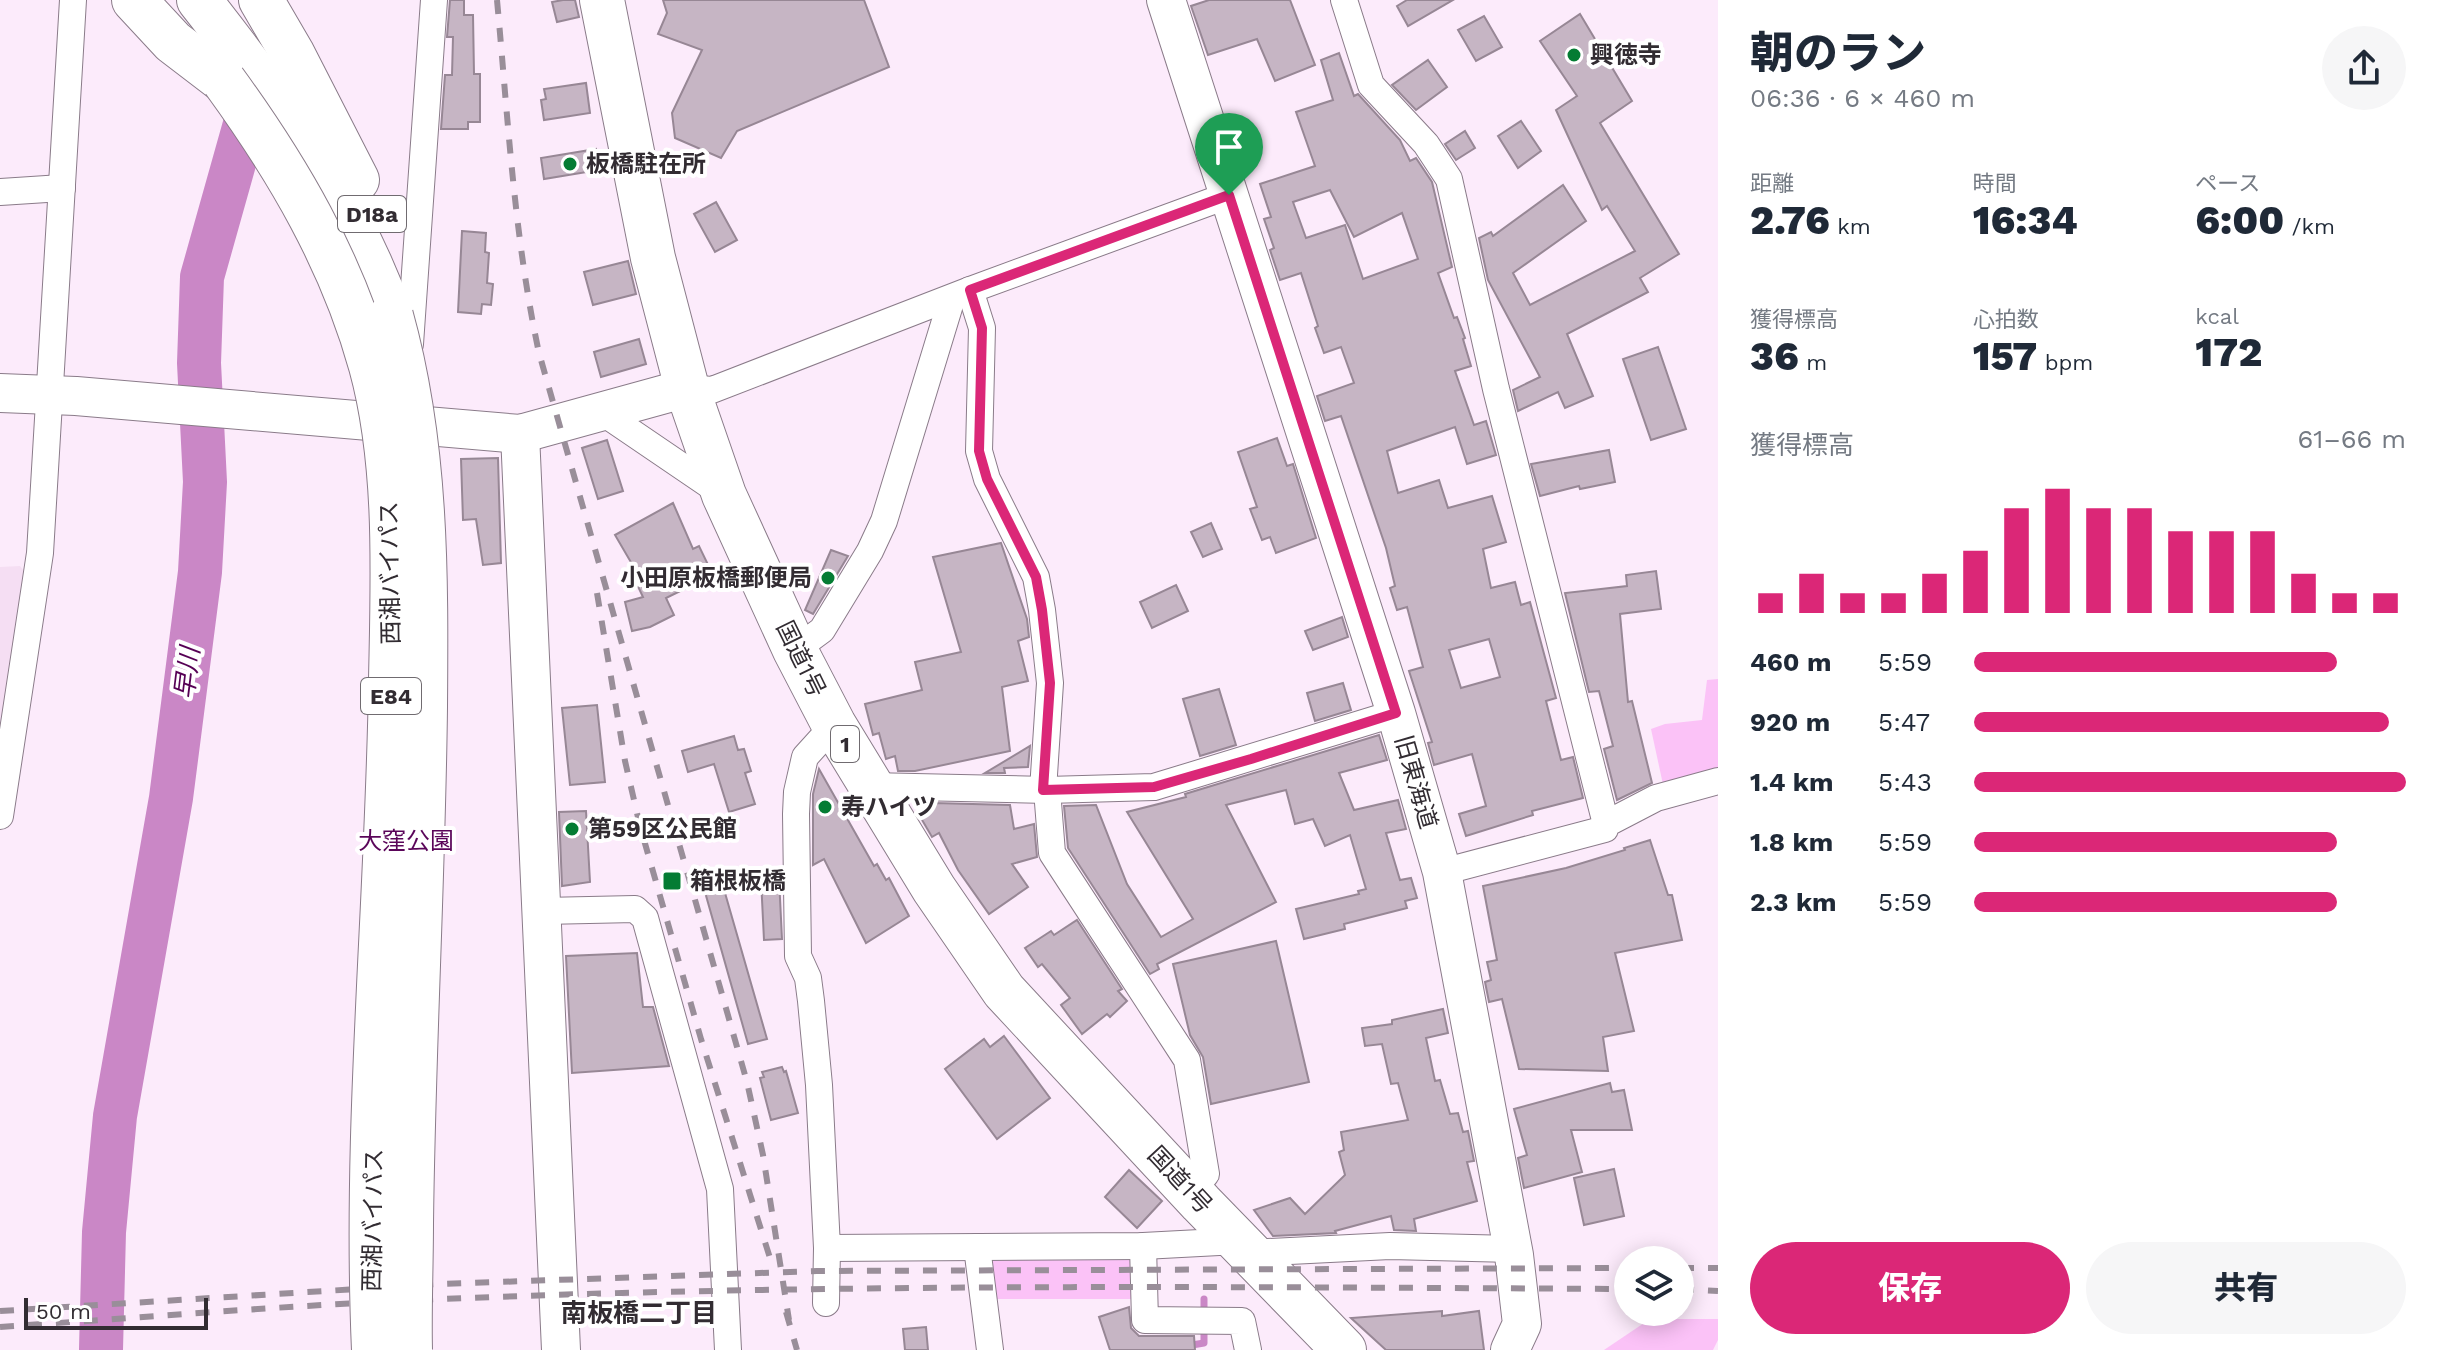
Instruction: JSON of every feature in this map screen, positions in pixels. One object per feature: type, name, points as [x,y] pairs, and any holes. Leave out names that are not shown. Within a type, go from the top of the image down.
[{"type":"highway","points":[[134,0],[173,42],[224,81]]},
{"type":"highway","name":"西湘バイパス","points":[[160,0],[224,81],[292,182],[340,276],[372,369],[385,445],[392,607],[389,798],[372,1182],[374,1350]]},
{"type":"highway","name":"西湘バイパス","points":[[199,0],[315,158],[359,236],[391,316],[415,428],[426,559],[424,803],[412,1164],[410,1350]]},
{"type":"highway","name":"D18a","points":[[261,0],[363,191],[385,250],[394,287],[391,316]]},
{"type":"highway","name":"国道1号","points":[[602,0],[653,258],[687,388],[724,495],[795,650],[834,725],[934,889],[1004,991],[1243,1247],[1344,1350]]},
{"type":"street","points":[[0,816],[63,396],[62,188],[73,0]]},
{"type":"street","points":[[389,423],[434,0]]},
{"type":"street","name":"旧東海道","points":[[1166,0],[1396,713],[1442,872],[1513,1249],[1522,1324],[1510,1350]]},
{"type":"street","points":[[1344,0],[1371,85],[1426,144],[1449,179],[1496,389],[1606,824],[1605,829],[1442,872]]},
{"type":"street","points":[[0,192],[62,188]]},
{"type":"street","points":[[0,393],[520,434],[687,388],[712,390],[1229,195]]},
{"type":"street","points":[[795,650],[822,630],[870,551],[884,521],[961,294]]},
{"type":"street","points":[[961,294],[982,328],[979,451],[987,479],[1036,577],[1042,610],[1050,683],[1045,790],[1052,853],[1187,1060],[1206,1174],[1191,1192]]},
{"type":"street","points":[[599,410],[724,495]]},
{"type":"street","points":[[520,434],[561,1350]]},
{"type":"street","points":[[869,786],[1045,790],[1154,787],[1396,713]]},
{"type":"street","points":[[826,1303],[827,1248],[819,1085],[808,978],[798,956],[796,814],[797,792],[805,757],[834,725]]},
{"type":"street","points":[[1606,824],[1656,798],[1718,781]]},
{"type":"street","points":[[543,911],[635,909],[645,918],[720,1189],[727,1350]]},
{"type":"street","points":[[1143,1246],[1145,1320],[1242,1321],[1248,1350]]},
{"type":"street","points":[[827,1248],[1390,1246],[1513,1249]]},
{"type":"street","points":[[977,1247],[990,1350]]},
{"type":"shaded area","points":[[20,566],[27,575],[0,748],[0,567]]},
{"type":"shaded area","points":[[1718,679],[1718,774],[1664,789],[1651,729],[1665,724],[1702,720],[1707,680]]},
{"type":"shaded area","points":[[985,1254],[1136,1254],[1138,1299],[991,1299]]},
{"type":"shaded area","points":[[1694,1319],[1718,1319],[1718,1340],[1713,1350],[1604,1350],[1640,1326],[1694,1326]]},
{"type":"building","points":[[450,0],[464,0],[464,15],[473,15],[474,74],[480,74],[480,122],[468,122],[468,129],[441,129],[445,75],[452,75],[453,37],[447,37]]},
{"type":"building","points":[[575,0],[579,17],[557,22],[552,2]]},
{"type":"building","points":[[663,0],[864,0],[889,67],[737,131],[721,158],[675,138],[672,113],[702,50],[658,34],[667,13]]},
{"type":"building","points":[[1209,0],[1290,0],[1315,65],[1275,81],[1257,39],[1208,55],[1191,6]]},
{"type":"building","points":[[1407,0],[1453,0],[1408,26],[1397,6]]},
{"type":"building","points":[[1580,14],[1632,101],[1600,123],[1679,254],[1640,278],[1648,292],[1567,334],[1593,396],[1565,408],[1558,392],[1518,411],[1513,390],[1540,377],[1488,280],[1479,238],[1491,232],[1493,236],[1563,185],[1586,221],[1513,273],[1530,305],[1635,251],[1607,206],[1602,210],[1556,110],[1577,96],[1540,41]]},
{"type":"building","points":[[1484,16],[1502,47],[1476,61],[1458,30]]},
{"type":"building","points":[[1339,53],[1354,96],[1358,94],[1400,140],[1410,161],[1416,158],[1432,182],[1452,267],[1438,273],[1454,318],[1457,317],[1465,338],[1471,366],[1455,371],[1474,425],[1486,421],[1496,455],[1467,464],[1455,427],[1387,451],[1398,493],[1439,480],[1448,508],[1492,496],[1506,542],[1483,549],[1491,588],[1515,582],[1521,605],[1530,602],[1556,698],[1546,701],[1561,760],[1573,757],[1583,798],[1532,811],[1533,815],[1466,836],[1459,814],[1486,806],[1472,754],[1434,765],[1428,743],[1432,742],[1409,671],[1423,667],[1407,607],[1397,610],[1390,588],[1395,586],[1386,548],[1341,416],[1325,421],[1317,396],[1354,383],[1341,347],[1324,353],[1301,273],[1280,280],[1264,219],[1271,217],[1260,184],[1315,166],[1296,112],[1333,100],[1321,60]],"holes":[[[1330,190],[1354,237],[1402,213],[1418,259],[1363,279],[1345,225],[1306,238],[1293,202]],[[1489,639],[1500,677],[1461,688],[1449,650]]]},
{"type":"building","points":[[1428,60],[1447,87],[1416,110],[1392,85]]},
{"type":"building","points":[[586,83],[590,113],[544,120],[541,100],[546,99],[544,89]]},
{"type":"building","points":[[1521,121],[1541,151],[1518,168],[1498,136]]},
{"type":"building","points":[[1465,131],[1475,148],[1456,160],[1445,144]]},
{"type":"building","name":"板橋駐在所","points":[[596,149],[599,170],[544,179],[541,158]]},
{"type":"building","points":[[716,202],[737,240],[715,252],[694,214]]},
{"type":"building","points":[[462,231],[486,233],[485,252],[489,253],[487,283],[493,284],[491,305],[482,304],[481,314],[458,312]]},
{"type":"building","points":[[628,261],[636,294],[593,305],[584,272]]},
{"type":"building","points":[[639,339],[646,364],[601,377],[594,352]]},
{"type":"building","points":[[1658,347],[1686,429],[1651,440],[1623,359]]},
{"type":"building","points":[[1277,438],[1287,466],[1293,464],[1316,538],[1276,553],[1270,537],[1262,540],[1250,509],[1257,507],[1238,452]]},
{"type":"building","points":[[607,440],[623,491],[598,499],[582,448]]},
{"type":"building","points":[[1609,450],[1615,482],[1580,489],[1579,486],[1540,496],[1531,464]]},
{"type":"building","points":[[498,458],[501,563],[483,565],[476,519],[463,520],[461,459]]},
{"type":"building","points":[[673,503],[693,549],[699,546],[713,575],[666,598],[674,615],[650,627],[632,631],[625,602],[643,597],[634,578],[639,576],[615,535]]},
{"type":"building","points":[[1211,523],[1222,549],[1203,557],[1191,532]]},
{"type":"building","points":[[1001,543],[1027,619],[1029,637],[1018,641],[1028,681],[1002,687],[1010,751],[915,771],[898,771],[895,756],[886,759],[879,733],[873,735],[865,704],[922,690],[915,662],[961,652],[933,557]]},
{"type":"building","name":"小田原板橋郵便局","points":[[831,550],[848,556],[813,614],[805,610]]},
{"type":"building","points":[[1656,571],[1661,609],[1620,614],[1628,702],[1632,701],[1652,783],[1617,800],[1604,749],[1613,746],[1599,691],[1589,692],[1565,593],[1627,586],[1626,575]]},
{"type":"building","points":[[1176,585],[1188,611],[1152,628],[1140,602]]},
{"type":"building","points":[[1342,617],[1348,637],[1313,650],[1305,631]]},
{"type":"building","points":[[1343,683],[1351,710],[1315,721],[1307,693]]},
{"type":"building","points":[[1219,689],[1236,745],[1200,756],[1183,699]]},
{"type":"building","points":[[597,705],[605,782],[570,785],[562,708]]},
{"type":"building","points":[[1379,735],[1387,760],[1339,773],[1354,810],[1398,800],[1406,829],[1386,833],[1400,880],[1411,878],[1417,898],[1405,901],[1407,908],[1344,924],[1345,929],[1304,939],[1296,909],[1359,894],[1358,891],[1366,889],[1350,835],[1325,846],[1313,819],[1295,824],[1286,790],[1226,805],[1276,902],[1157,964],[1159,969],[1150,974],[1068,848],[1064,806],[1096,805],[1127,884],[1161,937],[1193,919],[1127,812],[1186,797],[1185,794]]},
{"type":"building","points":[[734,736],[738,750],[744,749],[751,771],[745,773],[755,804],[729,812],[714,764],[688,772],[682,751]]},
{"type":"building","points":[[1030,746],[1028,767],[1004,768],[1005,773],[985,773]]},
{"type":"building","points":[[819,769],[874,866],[877,864],[886,880],[889,878],[909,916],[866,943],[824,859],[813,865],[813,794]]},
{"type":"building","points":[[934,803],[1010,805],[1014,829],[1034,824],[1037,857],[1012,864],[1028,887],[989,914],[958,870],[939,833],[932,837],[918,813]]},
{"type":"building","points":[[586,811],[590,882],[562,886],[559,812]]},
{"type":"building","points":[[1650,840],[1668,895],[1672,895],[1682,940],[1615,953],[1634,1031],[1603,1037],[1608,1071],[1519,1069],[1502,999],[1489,1002],[1485,982],[1491,980],[1487,962],[1497,960],[1483,886],[1566,868]]},
{"type":"building","points":[[779,878],[782,939],[764,940],[761,879]]},
{"type":"building","points":[[721,879],[767,1039],[748,1044],[705,892],[705,884]]},
{"type":"building","points":[[1077,920],[1122,989],[1118,991],[1127,1001],[1110,1017],[1107,1014],[1082,1034],[1061,1005],[1070,998],[1042,964],[1038,967],[1025,948],[1051,931],[1054,935]]},
{"type":"building","points":[[1276,941],[1309,1082],[1211,1104],[1203,1057],[1190,1035],[1173,964]]},
{"type":"building","points":[[637,953],[643,1007],[653,1007],[669,1066],[572,1073],[566,956]]},
{"type":"building","points":[[1443,1009],[1448,1033],[1426,1038],[1435,1081],[1440,1080],[1450,1114],[1458,1113],[1463,1132],[1468,1131],[1474,1161],[1467,1162],[1477,1201],[1414,1219],[1416,1231],[1394,1230],[1391,1216],[1336,1233],[1273,1236],[1254,1210],[1290,1198],[1305,1214],[1345,1175],[1339,1152],[1344,1150],[1341,1132],[1408,1120],[1398,1083],[1391,1084],[1382,1044],[1365,1046],[1362,1028],[1392,1024],[1392,1020]]},
{"type":"building","points":[[1004,1036],[1050,1098],[997,1139],[945,1069],[984,1039],[990,1047]]},
{"type":"building","points":[[782,1067],[786,1071],[798,1113],[771,1120],[760,1078],[764,1077],[762,1072]]},
{"type":"building","points":[[1610,1083],[1612,1092],[1624,1090],[1632,1130],[1571,1130],[1582,1172],[1524,1188],[1518,1158],[1527,1155],[1514,1109]]},
{"type":"building","points":[[1614,1169],[1624,1216],[1584,1225],[1574,1178]]},
{"type":"building","points":[[1129,1170],[1162,1201],[1137,1228],[1105,1197]]},
{"type":"building","points":[[1129,1307],[1131,1328],[1139,1336],[1194,1336],[1195,1350],[1110,1350],[1099,1317]]},
{"type":"building","points":[[1442,1311],[1442,1316],[1479,1311],[1484,1350],[1386,1350],[1351,1318]]},
{"type":"building","points":[[926,1327],[928,1350],[905,1350],[903,1329]]},
{"type":"waterway","name":"早川","points":[[101,1350],[104,1232],[115,1116],[171,798],[200,572],[205,482],[199,363],[202,277],[256,85]]},
{"type":"waterway","points":[[1204,1299],[1204,1309]]},
{"type":"waterway","points":[[1186,1346],[1204,1343],[1204,1332]]},
{"type":"railway","points":[[497,0],[523,266],[539,353],[747,1082],[763,1155],[789,1320]]},
{"type":"railway","points":[[597,593],[625,761],[640,826],[701,1039],[770,1258]]},
{"type":"railway","points":[[0,1311],[439,1284],[817,1271],[1614,1268]]},
{"type":"railway","points":[[1694,1268],[1718,1268]]},
{"type":"railway","points":[[0,1327],[386,1302],[737,1290],[1034,1287],[1614,1289]]},
{"type":"railway","points":[[1694,1290],[1718,1291]]},
{"type":"railway","points":[[786,1312],[797,1350]]},
{"type":"place","name":"興徳寺","points":[[1574,55]]},
{"type":"place","name":"板橋駐在所","points":[[570,164]]},
{"type":"place","name":"小田原板橋郵便局","points":[[828,578]]},
{"type":"place","name":"寿ハイツ","points":[[825,807]]},
{"type":"place","name":"第59区公民館","points":[[572,829]]},
{"type":"place","name":"箱根板橋","points":[[672,881]]},
{"type":"district","name":"南板橋二丁目","points":[[639,1313]]},
{"type":"route","points":[[1229,195],[1396,713],[1154,787],[1043,790],[1050,683],[1042,610],[1036,577],[987,479],[979,451],[982,328],[970,290],[1229,195]]},
{"type":"park label","name":"大窪公園","points":[[406,841]]}]
